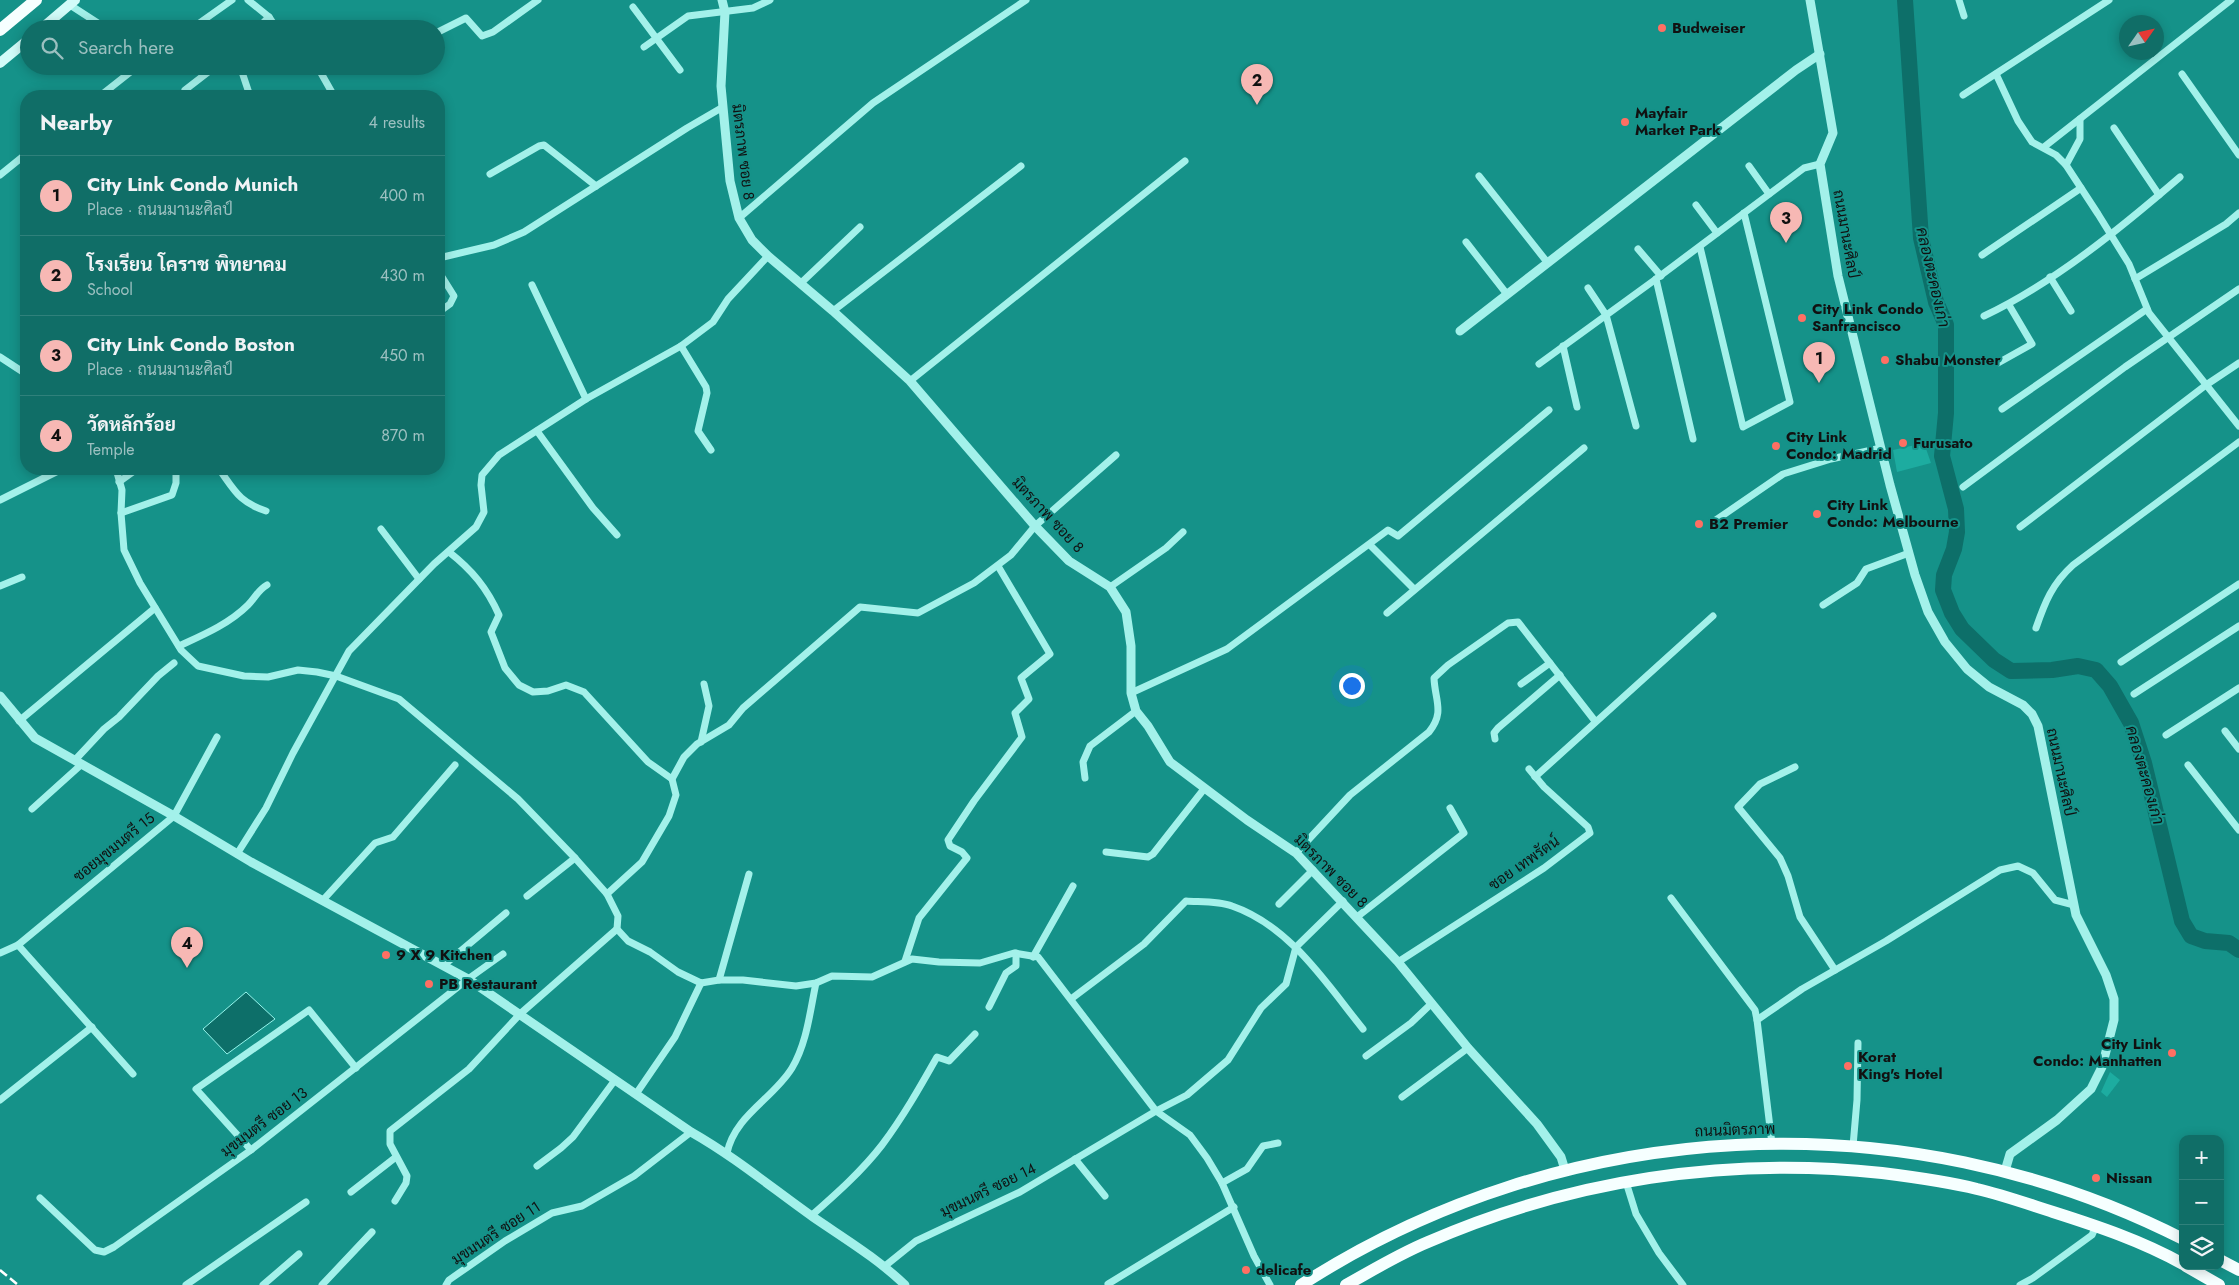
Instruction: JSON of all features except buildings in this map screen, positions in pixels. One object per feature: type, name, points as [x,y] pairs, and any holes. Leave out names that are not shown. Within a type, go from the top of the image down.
[{"type":"highway","points":[[0,30],[36,0]]},
{"type":"highway","name":"ถนนมิตรภาพ","points":[[1301,1285],[1371,1243],[1419,1221],[1484,1196],[1565,1170],[1624,1157],[1684,1148],[1772,1144],[1853,1146],[1922,1154],[2005,1171],[2085,1196],[2156,1225],[2179,1237]]},
{"type":"highway","points":[[1346,1285],[1427,1242],[1489,1218],[1539,1202],[1626,1181],[1732,1169],[1769,1167],[1848,1169],[1916,1177],[1976,1188],[2096,1226],[2153,1249],[2179,1262]]},
{"type":"highway","points":[[2224,1262],[2239,1270]]},
{"type":"highway","points":[[2193,1270],[2219,1285]]},
{"type":"main road","points":[[51,20],[72,2]]},
{"type":"main road","points":[[0,63],[20,46]]},
{"type":"street","points":[[204,20],[232,0]]},
{"type":"street","points":[[248,0],[271,20]]},
{"type":"street","points":[[445,28],[466,18],[482,36],[493,32],[538,0]]},
{"type":"street","name":"มิตรภาพ ซอย 8","points":[[722,0],[724,12],[721,86],[730,182],[739,218],[752,240],[910,381],[1036,526],[1070,561],[1110,587],[1126,612],[1131,646],[1131,692],[1136,711],[1148,726],[1170,762],[1204,789],[1296,853],[1313,870],[1398,962],[1468,1048],[1537,1124],[1561,1157],[1565,1170]]},
{"type":"street","points":[[644,48],[688,16],[753,8],[770,0]]},
{"type":"street","points":[[739,218],[873,104],[1026,0]]},
{"type":"street","points":[[1539,364],[1659,278],[1804,168],[1820,164],[1832,133],[1810,0]]},
{"type":"street","points":[[1959,0],[1964,16]]},
{"type":"street","points":[[1963,95],[2109,0]]},
{"type":"street","points":[[2044,147],[2231,0]]},
{"type":"street","points":[[72,2],[95,20]]},
{"type":"street","points":[[633,7],[680,70]]},
{"type":"street","points":[[266,20],[269,17]]},
{"type":"street","points":[[1460,331],[1796,70],[1820,54]]},
{"type":"street","points":[[1996,74],[2018,121],[2032,142],[2056,155],[2066,165],[2129,264],[2147,308],[2169,339],[2239,426]]},
{"type":"street","points":[[2182,74],[2239,155]]},
{"type":"street","points":[[108,90],[127,75]]},
{"type":"street","points":[[186,90],[205,75]]},
{"type":"street","points":[[243,75],[248,90]]},
{"type":"street","points":[[322,75],[331,90]]},
{"type":"street","points":[[445,256],[494,244],[524,232],[723,107]]},
{"type":"street","points":[[2066,165],[2082,134],[2080,119]]},
{"type":"street","points":[[2114,128],[2159,195]]},
{"type":"street","points":[[490,174],[544,145],[596,186]]},
{"type":"street","points":[[0,175],[20,159]]},
{"type":"street","points":[[910,381],[1184,162]]},
{"type":"street","name":"ถนนมานะศิลป์","points":[[1820,164],[1838,276],[1909,553],[1928,612],[1945,642],[1967,669],[1989,687],[2023,705],[2032,714],[2038,726],[2076,915],[2106,975],[2114,999],[2114,1020],[2109,1043],[2102,1067],[2091,1089],[2057,1120],[2010,1154],[2005,1171]]},
{"type":"street","points":[[833,311],[1021,166]]},
{"type":"street","points":[[1749,166],[1769,194]]},
{"type":"street","points":[[1479,176],[1547,262]]},
{"type":"street","points":[[1984,316],[2009,304],[2111,235],[2180,177]]},
{"type":"street","points":[[1982,255],[2081,188]]},
{"type":"street","points":[[1696,205],[1717,233]]},
{"type":"street","points":[[1700,247],[1743,427],[1790,402],[1744,213]]},
{"type":"street","points":[[2135,279],[2226,224],[2239,213]]},
{"type":"street","points":[[801,283],[860,227]]},
{"type":"street","points":[[1466,242],[1506,294]]},
{"type":"street","points":[[1638,249],[1659,278],[1693,439]]},
{"type":"street","points":[[237,854],[266,808],[293,752],[349,651],[419,579],[476,527],[484,512],[481,485],[482,475],[499,455],[586,399],[681,346],[713,322],[728,299],[768,256]]},
{"type":"street","points":[[2050,277],[2071,311]]},
{"type":"street","points":[[445,282],[454,296],[450,304],[445,308]]},
{"type":"street","points":[[532,284],[586,399]]},
{"type":"street","points":[[1588,288],[1606,315],[1636,426]]},
{"type":"street","points":[[1963,487],[2125,367],[2169,339],[2239,289]]},
{"type":"street","points":[[1998,363],[2032,344],[2009,304]]},
{"type":"street","points":[[2002,409],[2147,308]]},
{"type":"street","points":[[681,346],[706,387],[707,394],[698,431],[711,450]]},
{"type":"street","points":[[1563,346],[1577,407]]},
{"type":"street","points":[[0,357],[20,370]]},
{"type":"street","points":[[2020,527],[2206,385],[2239,363]]},
{"type":"street","points":[[1131,692],[1226,649],[1388,530],[1398,536],[1549,410]]},
{"type":"street","points":[[537,431],[593,508],[617,535]]},
{"type":"street","points":[[2036,628],[2049,594],[2058,579],[2109,536],[2239,442]]},
{"type":"street","points":[[1387,613],[1584,448]]},
{"type":"street","points":[[1713,522],[1783,474],[1831,459],[1881,448]]},
{"type":"street","points":[[672,779],[684,757],[701,742],[729,725],[743,708],[860,607],[918,613],[974,583],[1011,555],[1036,526],[1116,455]]},
{"type":"street","points":[[0,500],[50,475]]},
{"type":"street","points":[[117,475],[122,490],[121,513],[124,550],[155,608],[179,646],[198,666],[236,675],[268,677],[298,670],[336,676],[399,700],[518,799],[607,894],[618,916],[617,929],[520,1014],[469,1069],[390,1131],[390,1144],[407,1176],[406,1183],[395,1201]]},
{"type":"street","points":[[119,482],[128,475]]},
{"type":"street","points":[[121,513],[172,495],[176,483],[176,475]]},
{"type":"street","points":[[224,475],[248,505],[266,510]]},
{"type":"street","points":[[381,529],[419,579]]},
{"type":"street","points":[[1110,587],[1166,548],[1183,532]]},
{"type":"street","points":[[1370,545],[1414,589]]},
{"type":"street","points":[[449,552],[470,568],[493,601],[499,615],[491,632],[505,668],[519,685],[533,692],[548,691],[566,685],[584,692],[648,762],[672,779],[676,795],[669,816],[642,862],[607,894]]},
{"type":"street","points":[[1823,605],[1858,582],[1866,570],[1909,553]]},
{"type":"street","points":[[905,961],[919,918],[967,858],[962,852],[950,846],[948,840],[974,800],[1022,737],[1015,713],[1029,699],[1022,678],[1050,654],[998,566]]},
{"type":"street","points":[[0,586],[22,577]]},
{"type":"street","points":[[2121,662],[2239,584]]},
{"type":"street","points":[[179,646],[221,625],[248,604],[258,590],[267,585]]},
{"type":"street","points":[[19,721],[155,608]]},
{"type":"street","points":[[1535,777],[1713,616]]},
{"type":"street","points":[[1296,853],[1335,809],[1429,732],[1437,722],[1439,713],[1434,678],[1448,665],[1508,622],[1518,622],[1595,721]]},
{"type":"street","points":[[2134,694],[2239,626]]},
{"type":"street","points":[[32,809],[78,762],[104,729],[119,717],[158,676],[174,663]]},
{"type":"street","points":[[1520,684],[1550,663]]},
{"type":"street","points":[[1495,740],[1494,733],[1498,728],[1560,676]]},
{"type":"street","points":[[701,742],[709,706],[704,684]]},
{"type":"street","points":[[2166,735],[2239,688]]},
{"type":"street","points":[[0,696],[35,738],[174,816],[237,854],[468,979],[691,1132],[727,1153],[811,1216],[885,1266],[905,1285]]},
{"type":"street","points":[[1085,778],[1082,762],[1090,746],[1136,711]]},
{"type":"street","points":[[2225,731],[2239,749]]},
{"type":"street","name":"ซอยมุขมนตรี 15","points":[[0,952],[18,945],[174,816],[217,737]]},
{"type":"street","points":[[323,900],[375,843],[393,836],[454,765]]},
{"type":"street","points":[[2188,765],[2239,830]]},
{"type":"street","points":[[1795,767],[1760,784],[1738,807],[1780,858],[1788,876],[1800,917],[1835,970]]},
{"type":"street","name":"ซอย เทพรัตน์","points":[[1398,962],[1544,868],[1590,832],[1588,827],[1529,769]]},
{"type":"street","points":[[1106,852],[1148,857],[1153,854],[1204,789]]},
{"type":"street","points":[[1357,917],[1464,833],[1450,808]]},
{"type":"street","points":[[527,896],[574,858]]},
{"type":"street","points":[[1758,1020],[1802,989],[2008,867],[2018,866],[2033,873],[2055,900],[2074,905]]},
{"type":"street","points":[[1279,904],[1313,870]]},
{"type":"street","points":[[719,980],[749,874]]},
{"type":"street","points":[[1033,957],[1073,886]]},
{"type":"street","points":[[1670,898],[1755,1010],[1758,1020],[1772,1144]]},
{"type":"street","points":[[1070,999],[1144,944],[1186,901],[1231,905],[1263,920],[1296,947],[1363,1029]]},
{"type":"street","points":[[1296,947],[1343,901]]},
{"type":"street","points":[[444,965],[506,913]]},
{"type":"street","points":[[617,929],[628,940],[650,952],[678,972],[701,982],[719,980],[796,986],[832,976],[872,977],[912,959],[980,963],[996,957],[1016,954],[1038,957],[1156,1111],[1190,1135],[1207,1158],[1234,1207],[1254,1256],[1270,1285]]},
{"type":"street","points":[[18,945],[133,1074]]},
{"type":"street","name":"มุขมนตรี ซอย 14","points":[[885,1266],[916,1241],[1020,1192],[1156,1111],[1187,1095],[1228,1060],[1261,1008],[1286,984],[1296,947]]},
{"type":"street","name":"มุขมนตรี ซอย 13","points":[[40,1198],[95,1250],[104,1252],[114,1247],[251,1150],[468,979],[503,954]]},
{"type":"street","points":[[989,1007],[1006,973],[1016,966],[1016,954]]},
{"type":"street","points":[[636,1094],[675,1037],[701,982]]},
{"type":"street","points":[[727,1153],[741,1121],[777,1087],[792,1068],[808,1024],[816,982]]},
{"type":"street","points":[[1366,1056],[1411,1023],[1432,1003]]},
{"type":"street","points":[[251,1150],[196,1089],[309,1010],[356,1068]]},
{"type":"street","points":[[0,1100],[92,1027]]},
{"type":"street","points":[[811,1216],[836,1194],[881,1147],[905,1114],[937,1057],[949,1061],[976,1034]]},
{"type":"street","points":[[1853,1146],[1857,1100],[1858,1043]]},
{"type":"street","points":[[1402,1097],[1468,1048]]},
{"type":"street","points":[[537,1166],[573,1137],[615,1080]]},
{"type":"street","name":"มุขมนตรี ซอย 11","points":[[446,1285],[449,1280],[505,1241],[552,1212],[582,1206],[634,1176],[691,1132]]},
{"type":"street","points":[[1222,1183],[1247,1169],[1263,1146],[1278,1143]]},
{"type":"street","points":[[351,1192],[396,1157]]},
{"type":"street","points":[[1075,1159],[1105,1196]]},
{"type":"street","points":[[1626,1181],[1636,1214],[1659,1254],[1683,1285]]},
{"type":"street","points":[[186,1285],[306,1202]]},
{"type":"street","points":[[1108,1284],[1234,1207]]},
{"type":"street","points":[[2020,1285],[2033,1278],[2092,1235],[2096,1226]]},
{"type":"street","points":[[322,1285],[372,1232]]},
{"type":"street","points":[[263,1285],[299,1254]]},
{"type":"green space","points":[[1924,443],[1931,463],[1897,472],[1893,450]]},
{"type":"green space","points":[[2110,1072],[2120,1080],[2107,1097],[2101,1092]]},
{"type":"water","points":[[246,992],[275,1019],[227,1054],[203,1029]]},
{"type":"waterway","name":"คลองตะคองเก่า","points":[[1905,0],[1921,238],[1936,302],[1946,325],[1946,413],[1942,456],[1956,509],[1957,532],[1954,549],[1944,575],[1943,590],[1952,613],[1962,629],[1994,660],[2011,671],[2052,670],[2078,666],[2096,670],[2110,686],[2131,723],[2144,763],[2182,921],[2191,936],[2205,941],[2229,943],[2239,950]]},
{"type":"railway","points":[[0,1270],[18,1285]]},
{"type":"place","name":"Budweiser","points":[[1662,28]]},
{"type":"place","name":"โรงเรียน โคราช พิทยาคม","points":[[1257,105]]},
{"type":"place","name":"Mayfair Market Park","points":[[1625,122]]},
{"type":"place","name":"City Link Condo Boston","points":[[1786,243]]},
{"type":"place","name":"City Link Condo Sanfrancisco","points":[[1802,318]]},
{"type":"place","name":"Shabu Monster","points":[[1885,360]]},
{"type":"place","name":"City Link Condo Munich","points":[[1819,383]]},
{"type":"place","name":"Furusato","points":[[1903,443]]},
{"type":"place","name":"City Link Condo: Madrid","points":[[1776,446]]},
{"type":"place","name":"City Link Condo: Melbourne","points":[[1817,514]]},
{"type":"place","name":"B2 Premier","points":[[1699,524]]},
{"type":"place","name":"9 X 9 Kitchen","points":[[386,955]]},
{"type":"place","name":"วัดหลักร้อย","points":[[187,968]]},
{"type":"place","name":"PB Restaurant","points":[[429,984]]},
{"type":"place","name":"City Link Condo: Manhatten","points":[[2172,1053]]},
{"type":"place","name":"Korat King's Hotel","points":[[1848,1066]]},
{"type":"place","name":"Nissan","points":[[2096,1178]]},
{"type":"place","name":"delicafe","points":[[1246,1270]]}]
